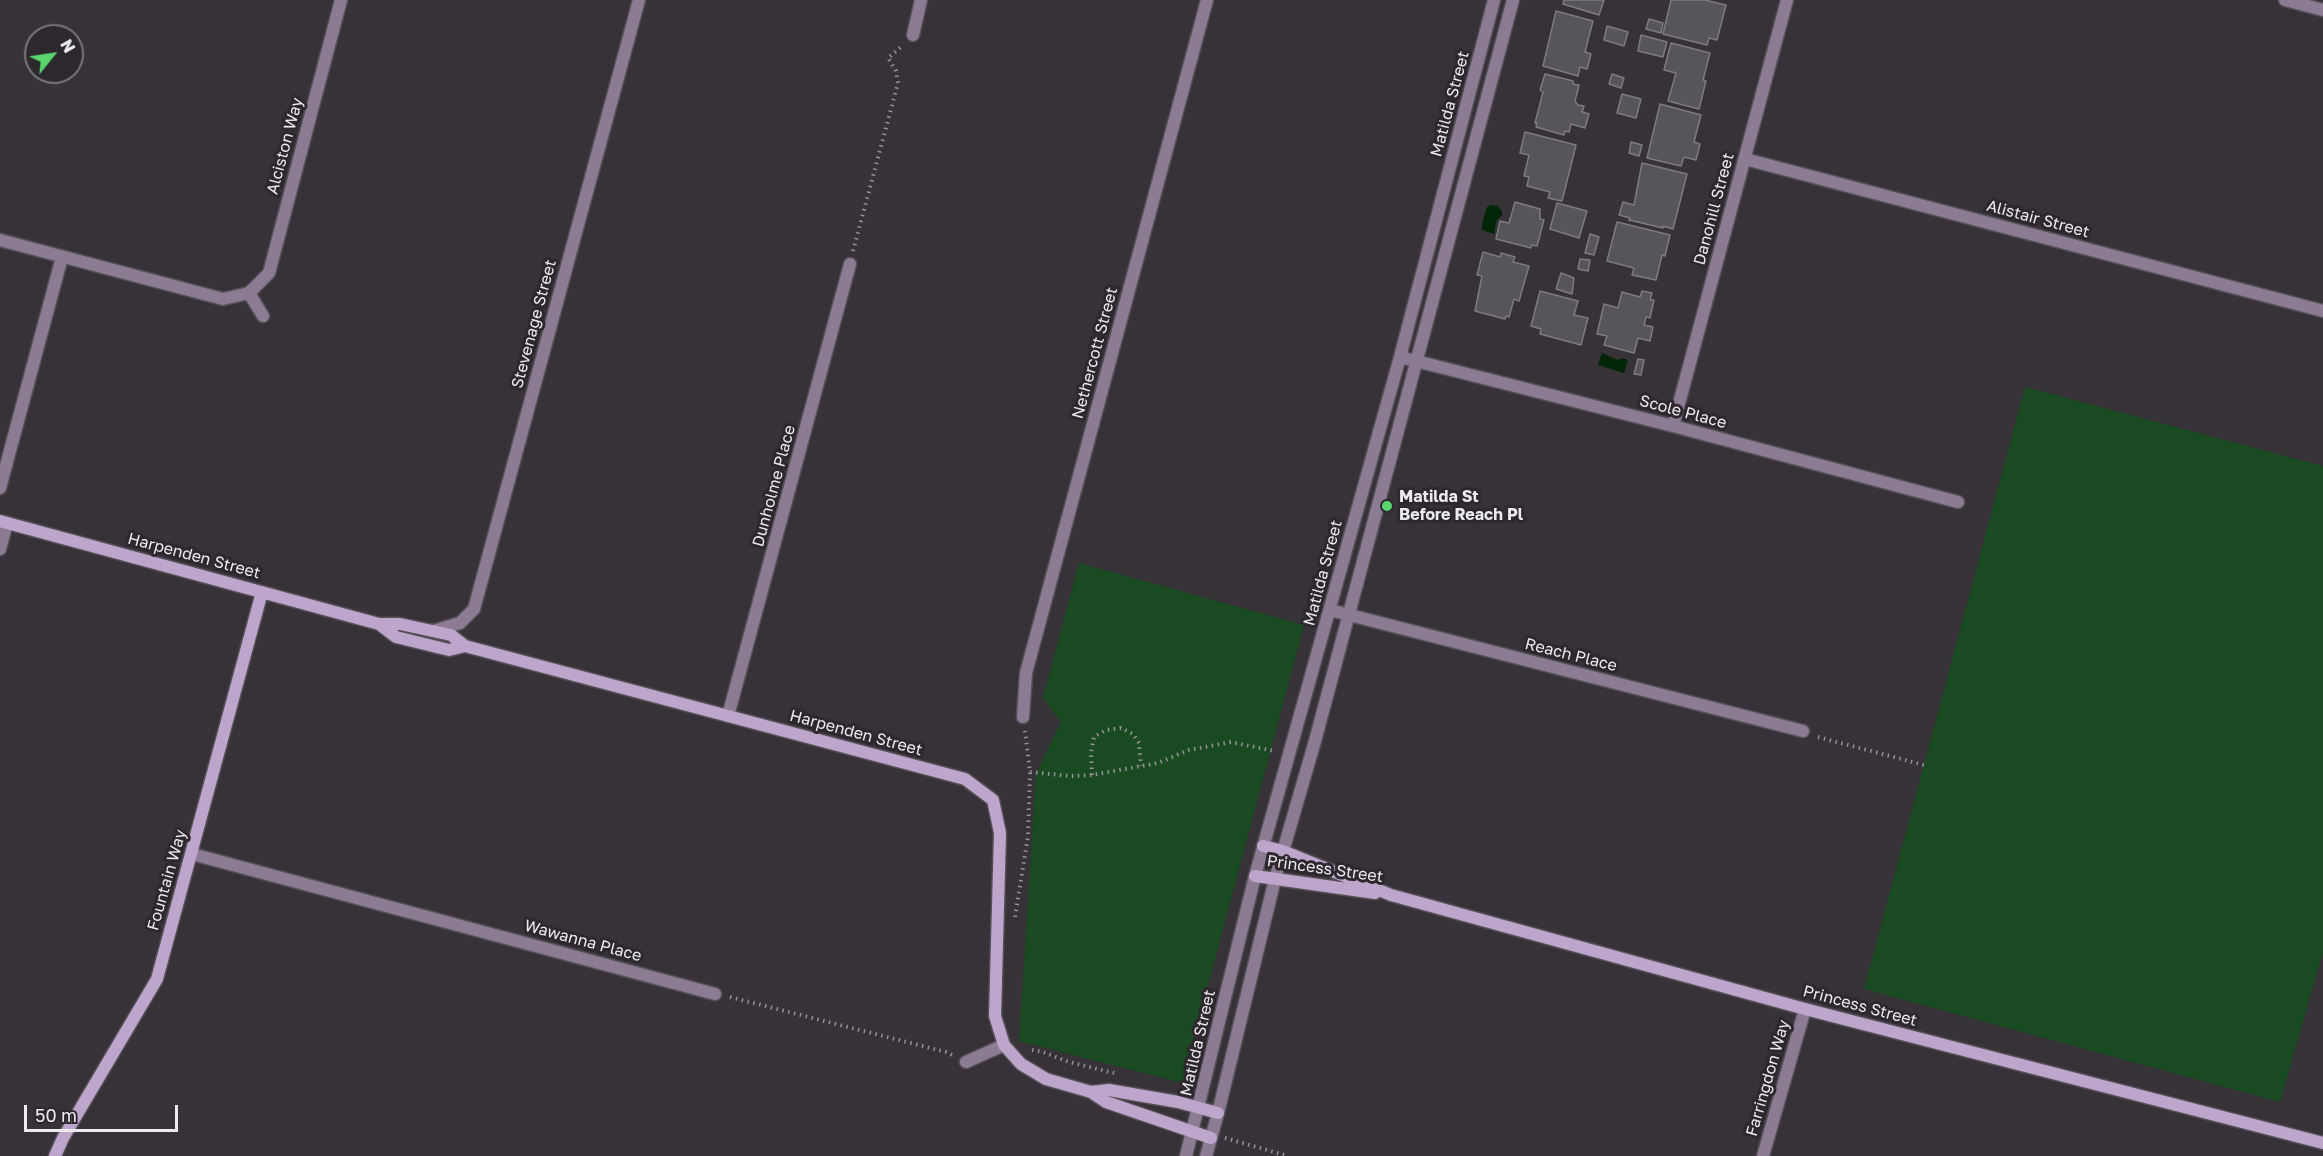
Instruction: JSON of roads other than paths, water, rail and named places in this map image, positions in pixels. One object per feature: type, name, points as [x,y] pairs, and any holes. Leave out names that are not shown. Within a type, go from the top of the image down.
[{"type":"street","name":"Alciston Way","points":[[249,292],[268,273],[341,0]]},
{"type":"street","name":"Stevenage Street","points":[[433,631],[460,623],[474,609],[639,0]]},
{"type":"street","points":[[913,35],[921,0]]},
{"type":"street","name":"Nethercott Street","points":[[1023,717],[1026,673],[1207,0]]},
{"type":"street","name":"Matilda Street","points":[[1186,1156],[1255,876],[1400,357],[1494,0]]},
{"type":"street","points":[[1206,1156],[1275,879],[1418,361],[1513,0]]},
{"type":"street","name":"Danohill Street","points":[[1673,426],[1787,0]]},
{"type":"street","points":[[2285,0],[2323,10]]},
{"type":"street","name":"Alistair Street","points":[[1745,159],[2323,311]]},
{"type":"street","points":[[0,240],[223,299],[249,292],[263,316]]},
{"type":"street","points":[[0,488],[62,257]]},
{"type":"street","name":"Dunholme Place","points":[[728,716],[850,264]]},
{"type":"street","name":"Scole Place","points":[[1400,357],[1673,426],[1958,502]]},
{"type":"street","points":[[0,549],[4,522]]},
{"type":"street","name":"Harpenden Street","points":[[4,522],[379,624],[400,624],[451,635],[465,646],[965,779],[993,800],[1000,833],[995,1016],[1004,1045],[1021,1064],[1046,1079],[1091,1092],[1106,1102],[1193,1133],[1212,1136]]},
{"type":"street","name":"Fountain Way","points":[[55,1156],[63,1138],[157,979],[262,592]]},
{"type":"street","name":"Reach Place","points":[[1330,610],[1803,731]]},
{"type":"street","name":"Harpenden Street","points":[[379,624],[396,637],[449,651],[465,646]]},
{"type":"street","name":"Princess Street","points":[[1263,846],[1283,851],[1391,895],[1805,1009],[2323,1143]]},
{"type":"street","name":"Wawanna Place","points":[[192,854],[715,994]]},
{"type":"street","name":"Princess Street","points":[[1255,876],[1391,895]]},
{"type":"street","name":"Farringdon Way","points":[[1763,1156],[1805,1009]]},
{"type":"street","points":[[966,1062],[1004,1045]]},
{"type":"street","name":"Harpenden Street","points":[[1091,1092],[1109,1090],[1218,1113]]},
{"type":"place","name":"Matilda St Before Reach Pl","points":[[1387,506]]}]
